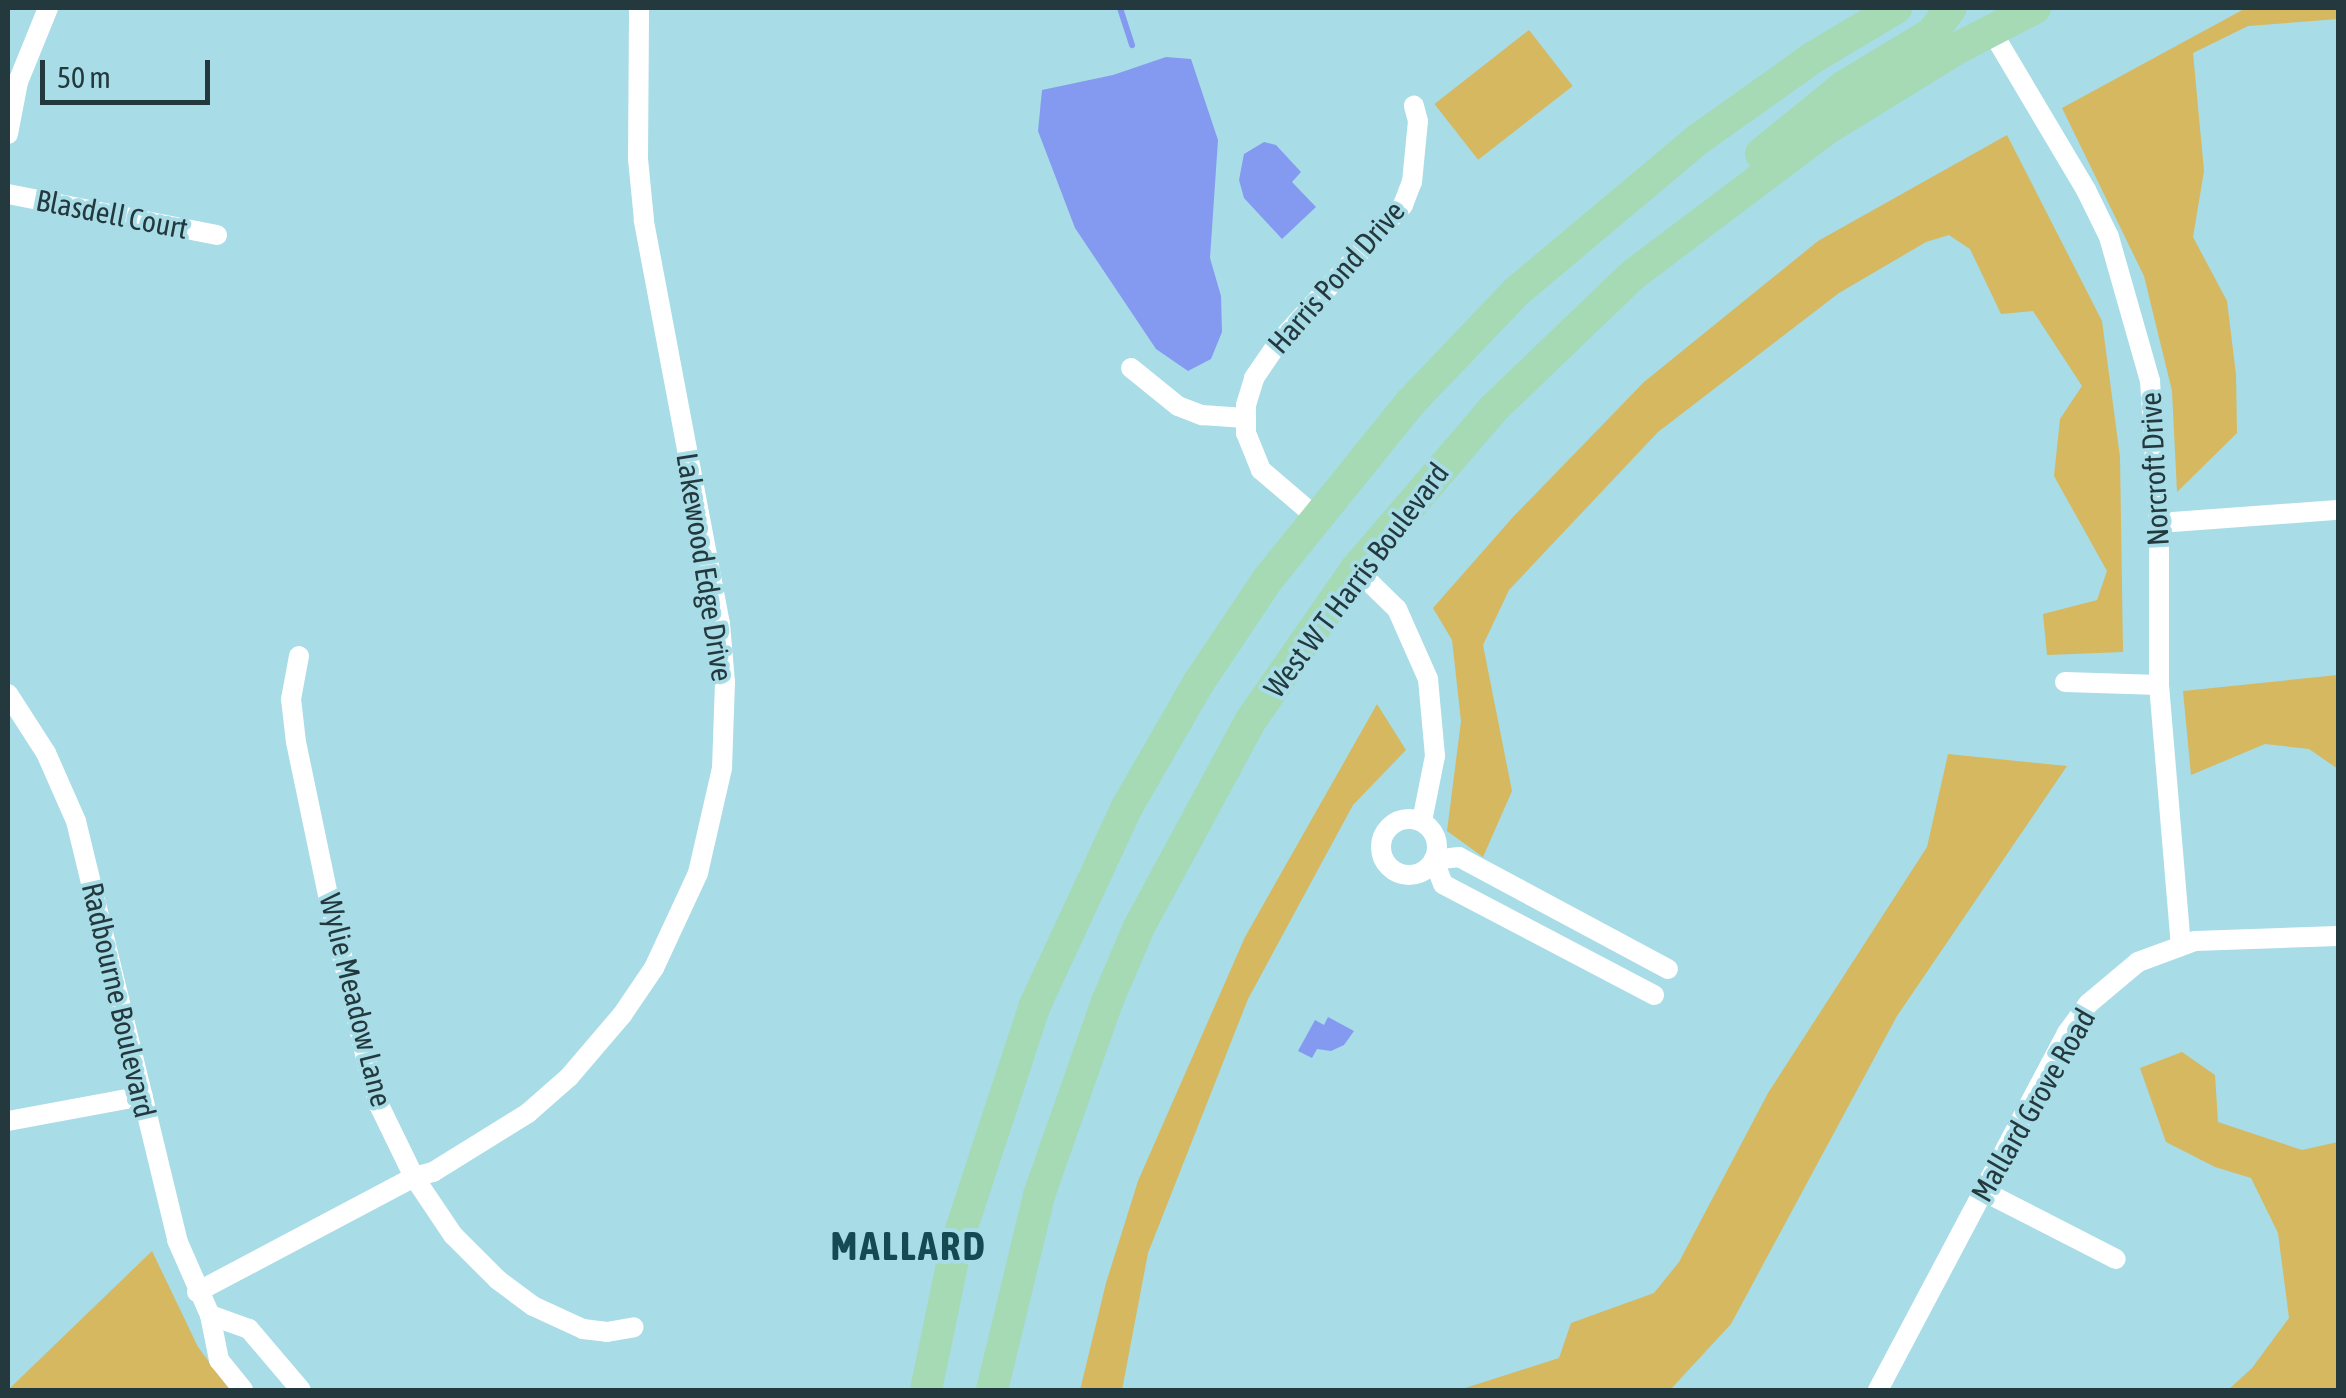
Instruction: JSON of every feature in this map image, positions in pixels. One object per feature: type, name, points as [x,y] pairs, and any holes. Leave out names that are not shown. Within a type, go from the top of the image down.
[{"type":"main road","points":[[926,1390],[956,1245],[983,1153],[1063,940],[1127,807],[1199,682],[1315,516],[1452,356],[1610,210],[1750,102],[1896,8]]},
{"type":"main road","points":[[1696,223],[1777,136],[1843,87],[1932,33],[1952,8]]},
{"type":"main road","name":"West W T Harris Boulevard","points":[[992,1390],[1038,1195],[1094,1037],[1139,927],[1251,720],[1356,569],[1493,409],[1621,286],[1696,223],[1987,19],[2035,8]]},
{"type":"street","points":[[8,134],[18,82],[48,8]]},
{"type":"street","name":"Lakewood Edge Drive","points":[[197,1292],[414,1177],[483,1145],[528,1112],[589,1056],[622,1016],[663,951],[698,873],[714,817],[725,740],[725,682],[720,624],[644,220],[638,160],[640,8]]},
{"type":"street","name":"Norcroft Drive","points":[[1987,19],[2086,190],[2124,278],[2150,381],[2159,524],[2159,685],[2181,945]]},
{"type":"street","name":"Harris Pond Drive","points":[[1245,418],[1249,392],[1266,359],[1403,205],[1412,182],[1414,134],[1407,108]]},
{"type":"street","name":"Blasdell Court","points":[[8,194],[217,234]]},
{"type":"street","points":[[1134,377],[1178,406],[1202,415],[1245,418],[1246,433],[1261,470],[1315,516]]},
{"type":"street","points":[[2159,524],[2338,510]]},
{"type":"street","points":[[1356,569],[1397,609],[1428,678],[1436,756],[1422,821],[1437,842],[1434,860],[1443,884],[1654,995]]},
{"type":"street","name":"Wylie Meadow Lane","points":[[299,656],[291,699],[294,728],[328,895],[371,1077],[414,1177],[453,1235],[498,1280],[532,1306],[583,1330],[608,1332],[634,1327]]},
{"type":"street","points":[[2065,682],[2159,685]]},
{"type":"street","name":"Radbourne Boulevard","points":[[8,694],[46,753],[76,820],[177,1240],[210,1314],[219,1360],[243,1390]]},
{"type":"street","points":[[1422,821],[1394,822],[1383,837],[1382,856],[1403,874],[1421,872],[1434,860],[1459,857],[1668,969]]},
{"type":"street","name":"Mallard Grove Road","points":[[1878,1390],[2067,1032],[2088,1004],[2138,962],[2181,945],[2226,938],[2338,936]]},
{"type":"street","points":[[8,1121],[142,1096]]},
{"type":"street","points":[[1983,1190],[2116,1260]]},
{"type":"street","points":[[210,1314],[249,1329],[301,1390]]},
{"type":"shaded area","points":[[2246,8],[2338,8],[2338,19],[2248,26],[2193,53],[2204,171],[2193,237],[2227,301],[2236,375],[2237,433],[2177,492],[2172,391],[2144,276],[2062,108]]},
{"type":"shaded area","points":[[1529,30],[1573,86],[1478,160],[1434,104]]},
{"type":"shaded area","points":[[2007,135],[2102,321],[2120,457],[2123,652],[2047,655],[2043,614],[2097,600],[2107,571],[2054,476],[2060,419],[2082,386],[2033,311],[2001,314],[1970,249],[1949,235],[1926,242],[1839,293],[1658,432],[1509,590],[1483,645],[1512,791],[1483,857],[1447,831],[1461,721],[1452,640],[1433,608],[1513,517],[1644,382],[1818,241]]},
{"type":"shaded area","points":[[2338,675],[2338,769],[2309,749],[2265,744],[2191,775],[2183,691]]},
{"type":"shaded area","points":[[1377,704],[1406,750],[1353,805],[1248,999],[1148,1253],[1122,1390],[1080,1390],[1106,1283],[1138,1181],[1245,937]]},
{"type":"shaded area","points":[[1948,754],[2067,766],[1897,1016],[1731,1324],[1670,1390],[1459,1390],[1559,1358],[1571,1323],[1654,1293],[1679,1262],[1768,1093],[1927,847]]},
{"type":"shaded area","points":[[2182,1052],[2215,1075],[2218,1122],[2302,1150],[2338,1142],[2338,1390],[2228,1390],[2252,1368],[2289,1318],[2278,1233],[2251,1178],[2215,1167],[2166,1142],[2140,1068]]},
{"type":"shaded area","points":[[152,1251],[198,1347],[230,1390],[8,1390]]},
{"type":"water","points":[[1166,57],[1191,59],[1218,140],[1210,258],[1221,296],[1222,332],[1211,359],[1188,371],[1156,349],[1075,228],[1038,131],[1042,90],[1113,75]]},
{"type":"water","points":[[1264,142],[1276,145],[1301,172],[1292,182],[1316,207],[1282,239],[1244,198],[1239,180],[1244,154]]},
{"type":"water","points":[[1328,1017],[1354,1031],[1344,1045],[1331,1051],[1317,1049],[1312,1058],[1298,1051],[1315,1020],[1324,1025]]},
{"type":"waterway","points":[[1120,8],[1132,45]]},
{"type":"district","name":"MALLARD","points":[[909,1246]]}]
